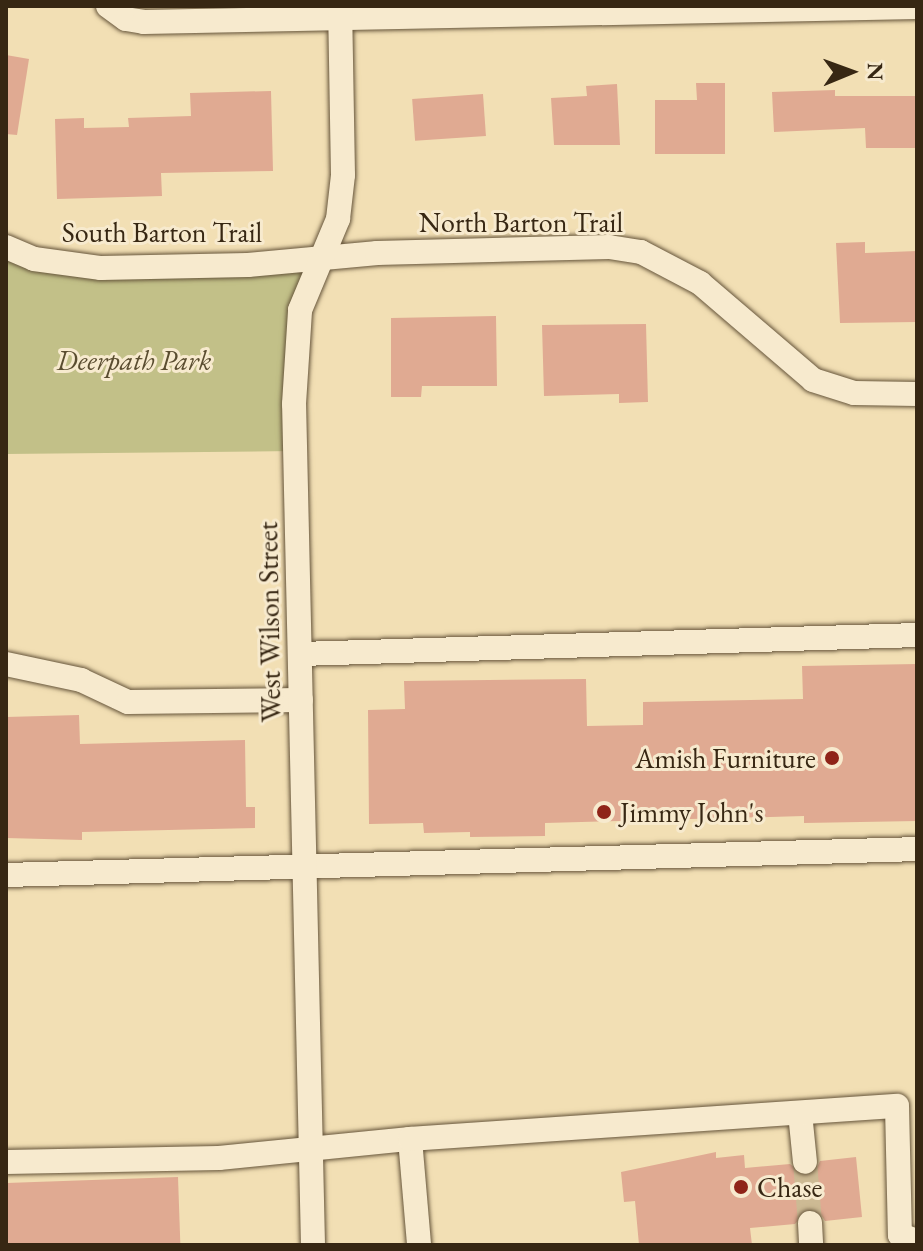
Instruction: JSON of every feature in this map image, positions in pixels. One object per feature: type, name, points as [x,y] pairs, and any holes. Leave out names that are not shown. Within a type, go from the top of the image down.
[{"type":"street","points":[[108,6],[126,19],[144,22],[340,12],[917,7]]},
{"type":"street","name":"West Wilson Street","points":[[313,1245],[296,356],[300,310],[338,219],[343,175],[340,12]]},
{"type":"street","name":"South Barton Trail","points":[[6,247],[34,259],[101,268],[320,259]]},
{"type":"street","name":"North Barton Trail","points":[[320,259],[578,248],[641,252],[700,283],[813,380],[854,393],[917,394]]},
{"type":"street","points":[[300,654],[917,635]]},
{"type":"street","points":[[6,664],[81,680],[128,702],[301,700]]},
{"type":"street","points":[[6,875],[304,869],[917,849]]},
{"type":"street","points":[[6,1162],[219,1158],[410,1139],[897,1106],[900,1235],[917,1241]]},
{"type":"street","points":[[800,1113],[805,1162]]},
{"type":"street","points":[[410,1139],[419,1245]]},
{"type":"green space","name":"Deerpath Park","points":[[6,247],[34,259],[320,259],[300,310],[295,451],[6,454]]},
{"type":"building","points":[[6,55],[29,59],[17,135],[6,134]]},
{"type":"building","points":[[696,83],[725,83],[725,154],[655,154],[655,100],[697,100]]},
{"type":"building","points":[[617,84],[620,145],[554,145],[551,98],[587,96],[586,86]]},
{"type":"building","points":[[835,90],[835,96],[917,96],[917,148],[866,148],[865,128],[774,132],[772,92]]},
{"type":"building","points":[[271,91],[273,171],[161,173],[162,196],[57,199],[55,119],[84,118],[84,128],[129,127],[128,118],[191,116],[190,93]]},
{"type":"building","points":[[483,94],[486,136],[415,141],[412,99]]},
{"type":"building","points":[[865,242],[865,253],[917,251],[917,322],[840,323],[836,243]]},
{"type":"building","points":[[496,316],[497,386],[422,386],[421,397],[391,397],[391,318]]},
{"type":"building","points":[[646,324],[648,402],[619,403],[619,394],[544,396],[542,325]]},
{"type":"building","points":[[917,664],[917,821],[804,823],[804,816],[545,823],[545,836],[470,837],[470,832],[424,833],[423,823],[369,824],[368,710],[405,709],[404,681],[586,679],[587,726],[643,725],[643,702],[803,699],[802,666]]},
{"type":"building","points":[[79,715],[80,744],[245,740],[246,807],[255,807],[255,828],[82,832],[82,840],[6,838],[6,717]]},
{"type":"building","name":"Chase","points":[[716,1152],[716,1158],[744,1155],[745,1168],[790,1164],[806,1177],[814,1174],[820,1161],[856,1157],[862,1217],[825,1221],[818,1210],[809,1208],[795,1224],[750,1228],[752,1245],[639,1245],[635,1201],[624,1202],[621,1172]]},
{"type":"building","points":[[178,1177],[180,1245],[8,1245],[6,1183]]},
{"type":"tunnel","points":[[805,1162],[810,1223]]},
{"type":"place","name":"Amish Furniture","points":[[832,758]]},
{"type":"place","name":"Jimmy John's","points":[[604,812]]},
{"type":"place","name":"Chase","points":[[741,1187]]}]
